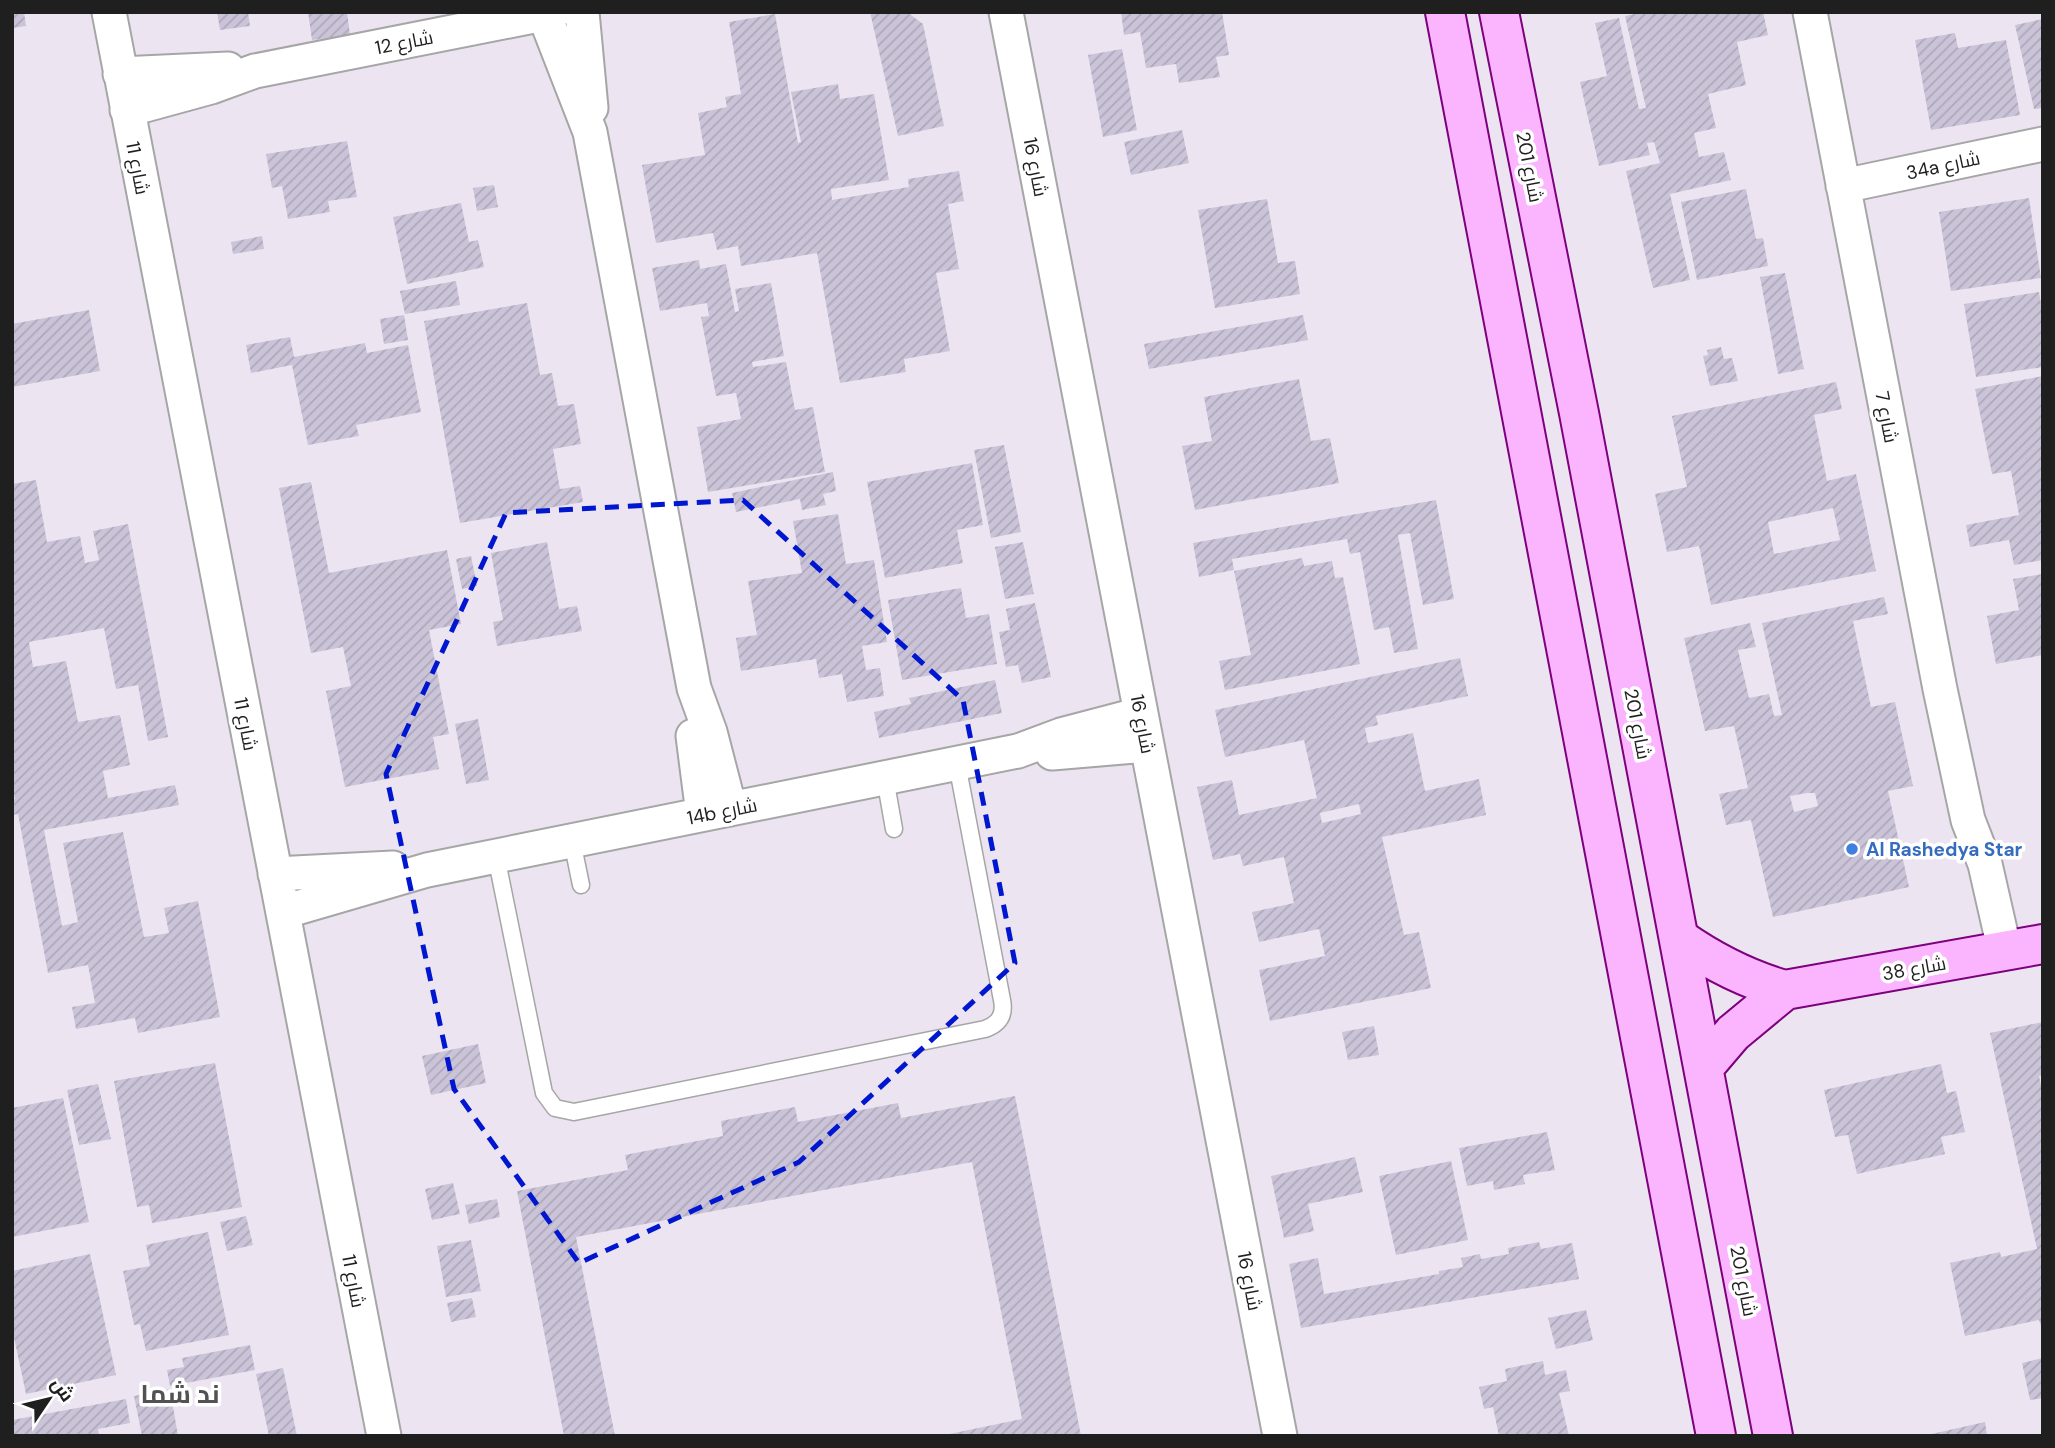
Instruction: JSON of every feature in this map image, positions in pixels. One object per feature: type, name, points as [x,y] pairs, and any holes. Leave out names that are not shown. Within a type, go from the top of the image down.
[{"type":"street","name":"شارع 11","points":[[109,12],[384,1436]]},
{"type":"street","points":[[582,12],[591,102],[590,132]]},
{"type":"street","name":"شارع 16","points":[[1006,12],[1280,1436]]},
{"type":"street","points":[[1445,12],[1716,1436]]},
{"type":"street","name":"شارع 201","points":[[1499,12],[1773,1436]]},
{"type":"street","name":"شارع 7","points":[[1810,12],[1940,689],[1968,820],[1968,864],[1994,954]]},
{"type":"street","name":"شارع 12","points":[[127,110],[211,87],[255,71],[549,13]]},
{"type":"street","points":[[549,13],[590,132],[694,688],[693,733],[717,812]]},
{"type":"street","name":"شارع 12","points":[[120,74],[225,69],[255,71]]},
{"type":"street","name":"34a شارع","points":[[1843,186],[2043,144]]},
{"type":"street","name":"14b شارع","points":[[283,912],[427,870],[1018,751],[1048,753],[1144,729]]},
{"type":"street","name":"14b شارع","points":[[275,874],[378,867],[427,870]]},
{"type":"street","name":"شارع 38","points":[[1679,939],[1741,975],[1785,990],[2043,944]]},
{"type":"street","name":"شارع 38","points":[[1704,1067],[1732,1032],[1785,990]]},
{"type":"lane","points":[[496,856],[544,1093],[555,1108],[574,1112],[985,1029],[998,1022],[1003,1008],[1002,1000],[957,764]]},
{"type":"lane","points":[[885,778],[894,829]]},
{"type":"lane","points":[[572,841],[580,885]]},
{"type":"highlighted area","points":[[743,500],[963,700],[1015,963],[799,1162],[579,1263],[454,1089],[386,774],[506,513]]},
{"type":"building","points":[[12,12],[24,12],[26,26],[12,28]]},
{"type":"building","points":[[217,12],[248,12],[250,26],[220,30]]},
{"type":"building","points":[[308,12],[347,12],[350,35],[312,40]]},
{"type":"building","points":[[870,12],[907,12],[923,24],[944,126],[898,136]]},
{"type":"building","points":[[1121,12],[1222,12],[1229,55],[1216,57],[1220,77],[1179,83],[1176,64],[1146,68],[1140,32],[1124,35]]},
{"type":"building","points":[[1644,12],[1763,12],[1768,35],[1737,42],[1746,85],[1708,94],[1716,128],[1694,133],[1699,157],[1724,152],[1731,180],[1670,194],[1690,280],[1653,288],[1626,171],[1660,163],[1654,142],[1647,143],[1650,155],[1599,166],[1580,82],[1607,76],[1595,23],[1619,18],[1639,109],[1646,108],[1625,16]]},
{"type":"building","points":[[775,14],[798,143],[801,142],[791,92],[838,84],[840,99],[874,94],[889,180],[831,189],[832,200],[909,187],[908,179],[959,171],[964,201],[948,204],[959,269],[936,273],[950,351],[904,359],[906,372],[840,383],[817,253],[741,266],[738,246],[717,250],[713,233],[656,243],[642,165],[705,155],[698,113],[727,107],[725,97],[741,94],[729,22]]},
{"type":"building","points":[[2043,19],[2043,108],[2034,109],[2015,25]]},
{"type":"building","points":[[1955,33],[1958,48],[2006,40],[2020,115],[1931,130],[1915,40]]},
{"type":"building","points":[[1122,49],[1137,130],[1103,137],[1088,55]]},
{"type":"building","points":[[1182,130],[1189,163],[1131,175],[1124,142]]},
{"type":"building","points":[[347,141],[357,197],[328,201],[330,212],[288,219],[282,186],[272,188],[266,154]]},
{"type":"building","points":[[494,185],[498,207],[477,211],[473,188]]},
{"type":"building","points":[[1746,189],[1756,239],[1763,238],[1768,266],[1697,280],[1681,202]]},
{"type":"building","points":[[2029,198],[2041,278],[1951,291],[1939,212]]},
{"type":"building","points":[[1267,199],[1278,263],[1295,261],[1300,294],[1215,308],[1198,210]]},
{"type":"building","points":[[461,203],[469,242],[478,240],[484,267],[407,284],[393,217]]},
{"type":"building","points":[[262,236],[264,249],[233,254],[231,242]]},
{"type":"building","points":[[699,260],[700,269],[726,264],[735,312],[739,311],[735,289],[771,283],[784,356],[752,362],[753,367],[786,362],[795,410],[813,407],[825,472],[708,492],[697,427],[741,419],[736,393],[716,396],[701,317],[709,316],[707,303],[660,311],[652,268]]},
{"type":"building","points":[[1785,273],[1804,369],[1778,374],[1760,277]]},
{"type":"building","points":[[456,281],[460,305],[405,314],[400,291]]},
{"type":"building","points":[[2039,292],[2043,315],[2043,367],[1976,377],[1964,304]]},
{"type":"building","points":[[527,303],[540,375],[552,373],[558,406],[574,404],[581,444],[553,449],[560,489],[580,486],[583,502],[460,523],[424,321]]},
{"type":"building","points":[[89,310],[100,371],[12,387],[12,324]]},
{"type":"building","points":[[404,315],[408,340],[384,344],[380,319]]},
{"type":"building","points":[[1303,315],[1308,340],[1149,369],[1144,344]]},
{"type":"building","points":[[290,337],[294,357],[365,343],[367,353],[408,345],[421,412],[356,425],[359,436],[308,445],[292,365],[251,373],[246,345]]},
{"type":"building","points":[[1721,347],[1724,359],[1732,358],[1738,381],[1710,386],[1703,356],[1708,355],[1707,350]]},
{"type":"building","points":[[2043,376],[2043,560],[2014,565],[2009,540],[1970,547],[1966,525],[2019,515],[2011,471],[1992,474],[1975,389]]},
{"type":"building","points":[[1299,379],[1311,441],[1330,438],[1339,483],[1195,510],[1182,446],[1212,441],[1204,397]]},
{"type":"building","points":[[1836,382],[1842,409],[1814,415],[1827,481],[1856,474],[1876,571],[1711,605],[1699,546],[1667,552],[1655,494],[1687,487],[1672,416]],"holes":[[[1833,508],[1840,540],[1774,554],[1768,522]]]},
{"type":"building","points":[[1004,445],[1021,532],[991,538],[974,450]]},
{"type":"building","points":[[972,463],[983,525],[957,530],[963,563],[885,578],[867,482]]},
{"type":"building","points":[[833,472],[836,491],[823,494],[826,505],[802,510],[800,499],[736,512],[732,493]]},
{"type":"building","points":[[36,480],[47,542],[80,536],[85,563],[99,560],[93,531],[128,524],[168,737],[148,741],[138,685],[116,689],[104,628],[29,642],[33,667],[66,661],[78,722],[120,715],[130,765],[103,771],[108,798],[175,785],[179,805],[44,830],[62,926],[78,922],[63,843],[123,832],[144,937],[169,933],[164,908],[198,901],[220,1017],[138,1033],[135,1018],[76,1029],[72,1007],[95,1003],[88,965],[48,973],[18,814],[12,815],[12,800],[15,799],[12,784],[12,484]]},
{"type":"building","points":[[311,482],[329,573],[447,550],[461,624],[429,630],[449,734],[433,737],[439,769],[345,787],[326,691],[351,686],[343,647],[311,653],[279,488]]},
{"type":"building","points":[[1436,500],[1454,599],[1423,605],[1410,533],[1398,535],[1418,649],[1394,653],[1389,627],[1374,630],[1360,552],[1350,554],[1347,539],[1232,559],[1234,570],[1199,577],[1193,543]]},
{"type":"building","points":[[838,514],[846,564],[874,560],[887,642],[862,646],[866,670],[880,668],[884,696],[847,702],[842,674],[819,678],[816,659],[741,671],[736,638],[757,635],[748,581],[802,573],[793,521]]},
{"type":"building","points":[[547,542],[559,609],[577,606],[582,631],[497,646],[493,622],[503,620],[491,553]]},
{"type":"building","points":[[1023,542],[1034,594],[1005,599],[995,547]]},
{"type":"building","points":[[471,556],[477,586],[462,589],[456,559]]},
{"type":"building","points":[[1302,558],[1304,566],[1332,561],[1335,578],[1343,577],[1360,664],[1225,690],[1219,661],[1251,655],[1234,571]]},
{"type":"building","points":[[2043,574],[2043,655],[1996,664],[1987,616],[2019,610],[2013,579]]},
{"type":"building","points":[[961,588],[966,618],[989,614],[997,664],[902,680],[888,600]]},
{"type":"building","points":[[1884,597],[1888,614],[1853,621],[1871,707],[1895,702],[1913,786],[1888,791],[1909,887],[1773,917],[1751,820],[1726,825],[1719,794],[1748,788],[1734,726],[1705,731],[1684,638],[1750,623],[1756,647],[1738,650],[1749,698],[1769,694],[1774,716],[1782,715],[1762,623]],"holes":[[[1815,793],[1818,806],[1794,812],[1790,796]]]},
{"type":"building","points":[[1035,603],[1051,677],[1022,683],[1018,665],[1006,667],[999,632],[1010,630],[1006,609]]},
{"type":"building","points":[[1460,658],[1468,696],[1376,716],[1378,725],[1365,728],[1368,743],[1413,733],[1425,791],[1479,779],[1486,815],[1382,837],[1404,935],[1419,932],[1431,988],[1270,1021],[1259,970],[1325,956],[1319,929],[1259,942],[1252,912],[1294,903],[1284,857],[1243,866],[1240,854],[1213,860],[1197,787],[1232,780],[1239,815],[1317,798],[1304,740],[1225,757],[1215,710]],"holes":[[[1359,804],[1361,814],[1322,823],[1320,813]]]},
{"type":"building","points":[[995,680],[1002,713],[879,738],[874,712],[911,704],[909,698]]},
{"type":"building","points":[[478,719],[489,780],[466,784],[455,724]]},
{"type":"building","points":[[2043,1022],[2043,1075],[2039,1076],[2043,1095],[2043,1331],[2039,1320],[1965,1336],[1950,1263],[2000,1252],[2001,1257],[2037,1249],[1990,1033]]},
{"type":"building","points":[[1374,1026],[1379,1055],[1348,1060],[1342,1032]]},
{"type":"building","points":[[478,1044],[486,1083],[431,1095],[422,1056]]},
{"type":"building","points":[[215,1063],[242,1207],[152,1223],[149,1205],[137,1207],[114,1081]]},
{"type":"building","points":[[1941,1064],[1947,1093],[1956,1091],[1965,1132],[1941,1137],[1945,1154],[1857,1174],[1848,1135],[1835,1137],[1824,1090]]},
{"type":"building","points":[[98,1084],[111,1139],[79,1145],[67,1090]]},
{"type":"building","points":[[1015,1096],[1081,1436],[940,1436],[1022,1419],[972,1162],[576,1237],[615,1436],[564,1436],[517,1191],[628,1170],[625,1155],[723,1136],[721,1121],[795,1107],[798,1122],[898,1103],[901,1118]]},
{"type":"building","points":[[63,1098],[89,1222],[12,1237],[12,1108]]},
{"type":"building","points":[[1547,1132],[1555,1170],[1523,1175],[1525,1184],[1494,1190],[1493,1181],[1467,1186],[1459,1148]]},
{"type":"building","points":[[1355,1157],[1363,1192],[1308,1204],[1314,1231],[1284,1238],[1271,1176]]},
{"type":"building","points":[[1451,1161],[1468,1240],[1396,1255],[1379,1176]]},
{"type":"building","points":[[453,1183],[460,1214],[432,1220],[425,1189]]},
{"type":"building","points":[[497,1199],[500,1217],[469,1224],[465,1205]]},
{"type":"building","points":[[246,1216],[253,1245],[227,1251],[220,1222]]},
{"type":"building","points":[[208,1232],[229,1335],[146,1351],[140,1324],[134,1325],[123,1271],[150,1266],[146,1245]]},
{"type":"building","points":[[471,1240],[481,1291],[446,1297],[437,1246]]},
{"type":"building","points":[[1539,1242],[1541,1249],[1572,1243],[1579,1279],[1301,1328],[1289,1264],[1318,1258],[1324,1294],[1439,1274],[1439,1271],[1463,1267],[1461,1258],[1480,1254],[1481,1259],[1509,1254],[1508,1248]]},
{"type":"building","points":[[90,1254],[116,1375],[26,1394],[12,1328],[12,1271]]},
{"type":"building","points":[[472,1298],[476,1317],[451,1322],[447,1303]]},
{"type":"building","points":[[1586,1310],[1593,1340],[1556,1349],[1548,1318]]},
{"type":"building","points":[[250,1345],[255,1370],[170,1386],[167,1370],[184,1367],[182,1358]]},
{"type":"building","points":[[2043,1358],[2043,1398],[2030,1400],[2022,1363]]},
{"type":"building","points":[[1543,1361],[1545,1375],[1566,1370],[1570,1391],[1559,1393],[1569,1436],[1499,1436],[1493,1407],[1484,1409],[1479,1387],[1507,1381],[1505,1369]]},
{"type":"building","points":[[283,1368],[297,1436],[269,1436],[256,1374]]},
{"type":"building","points":[[170,1389],[178,1436],[142,1436],[134,1396]]},
{"type":"building","points":[[126,1399],[130,1423],[98,1429],[99,1436],[12,1436],[12,1420]]},
{"type":"building","points":[[1985,1422],[1987,1436],[1927,1436],[1927,1435]]},
{"type":"place","name":"Al Rashedya Star","points":[[1852,849]]},
{"type":"district","name":"ند شما","points":[[180,1394]]}]
